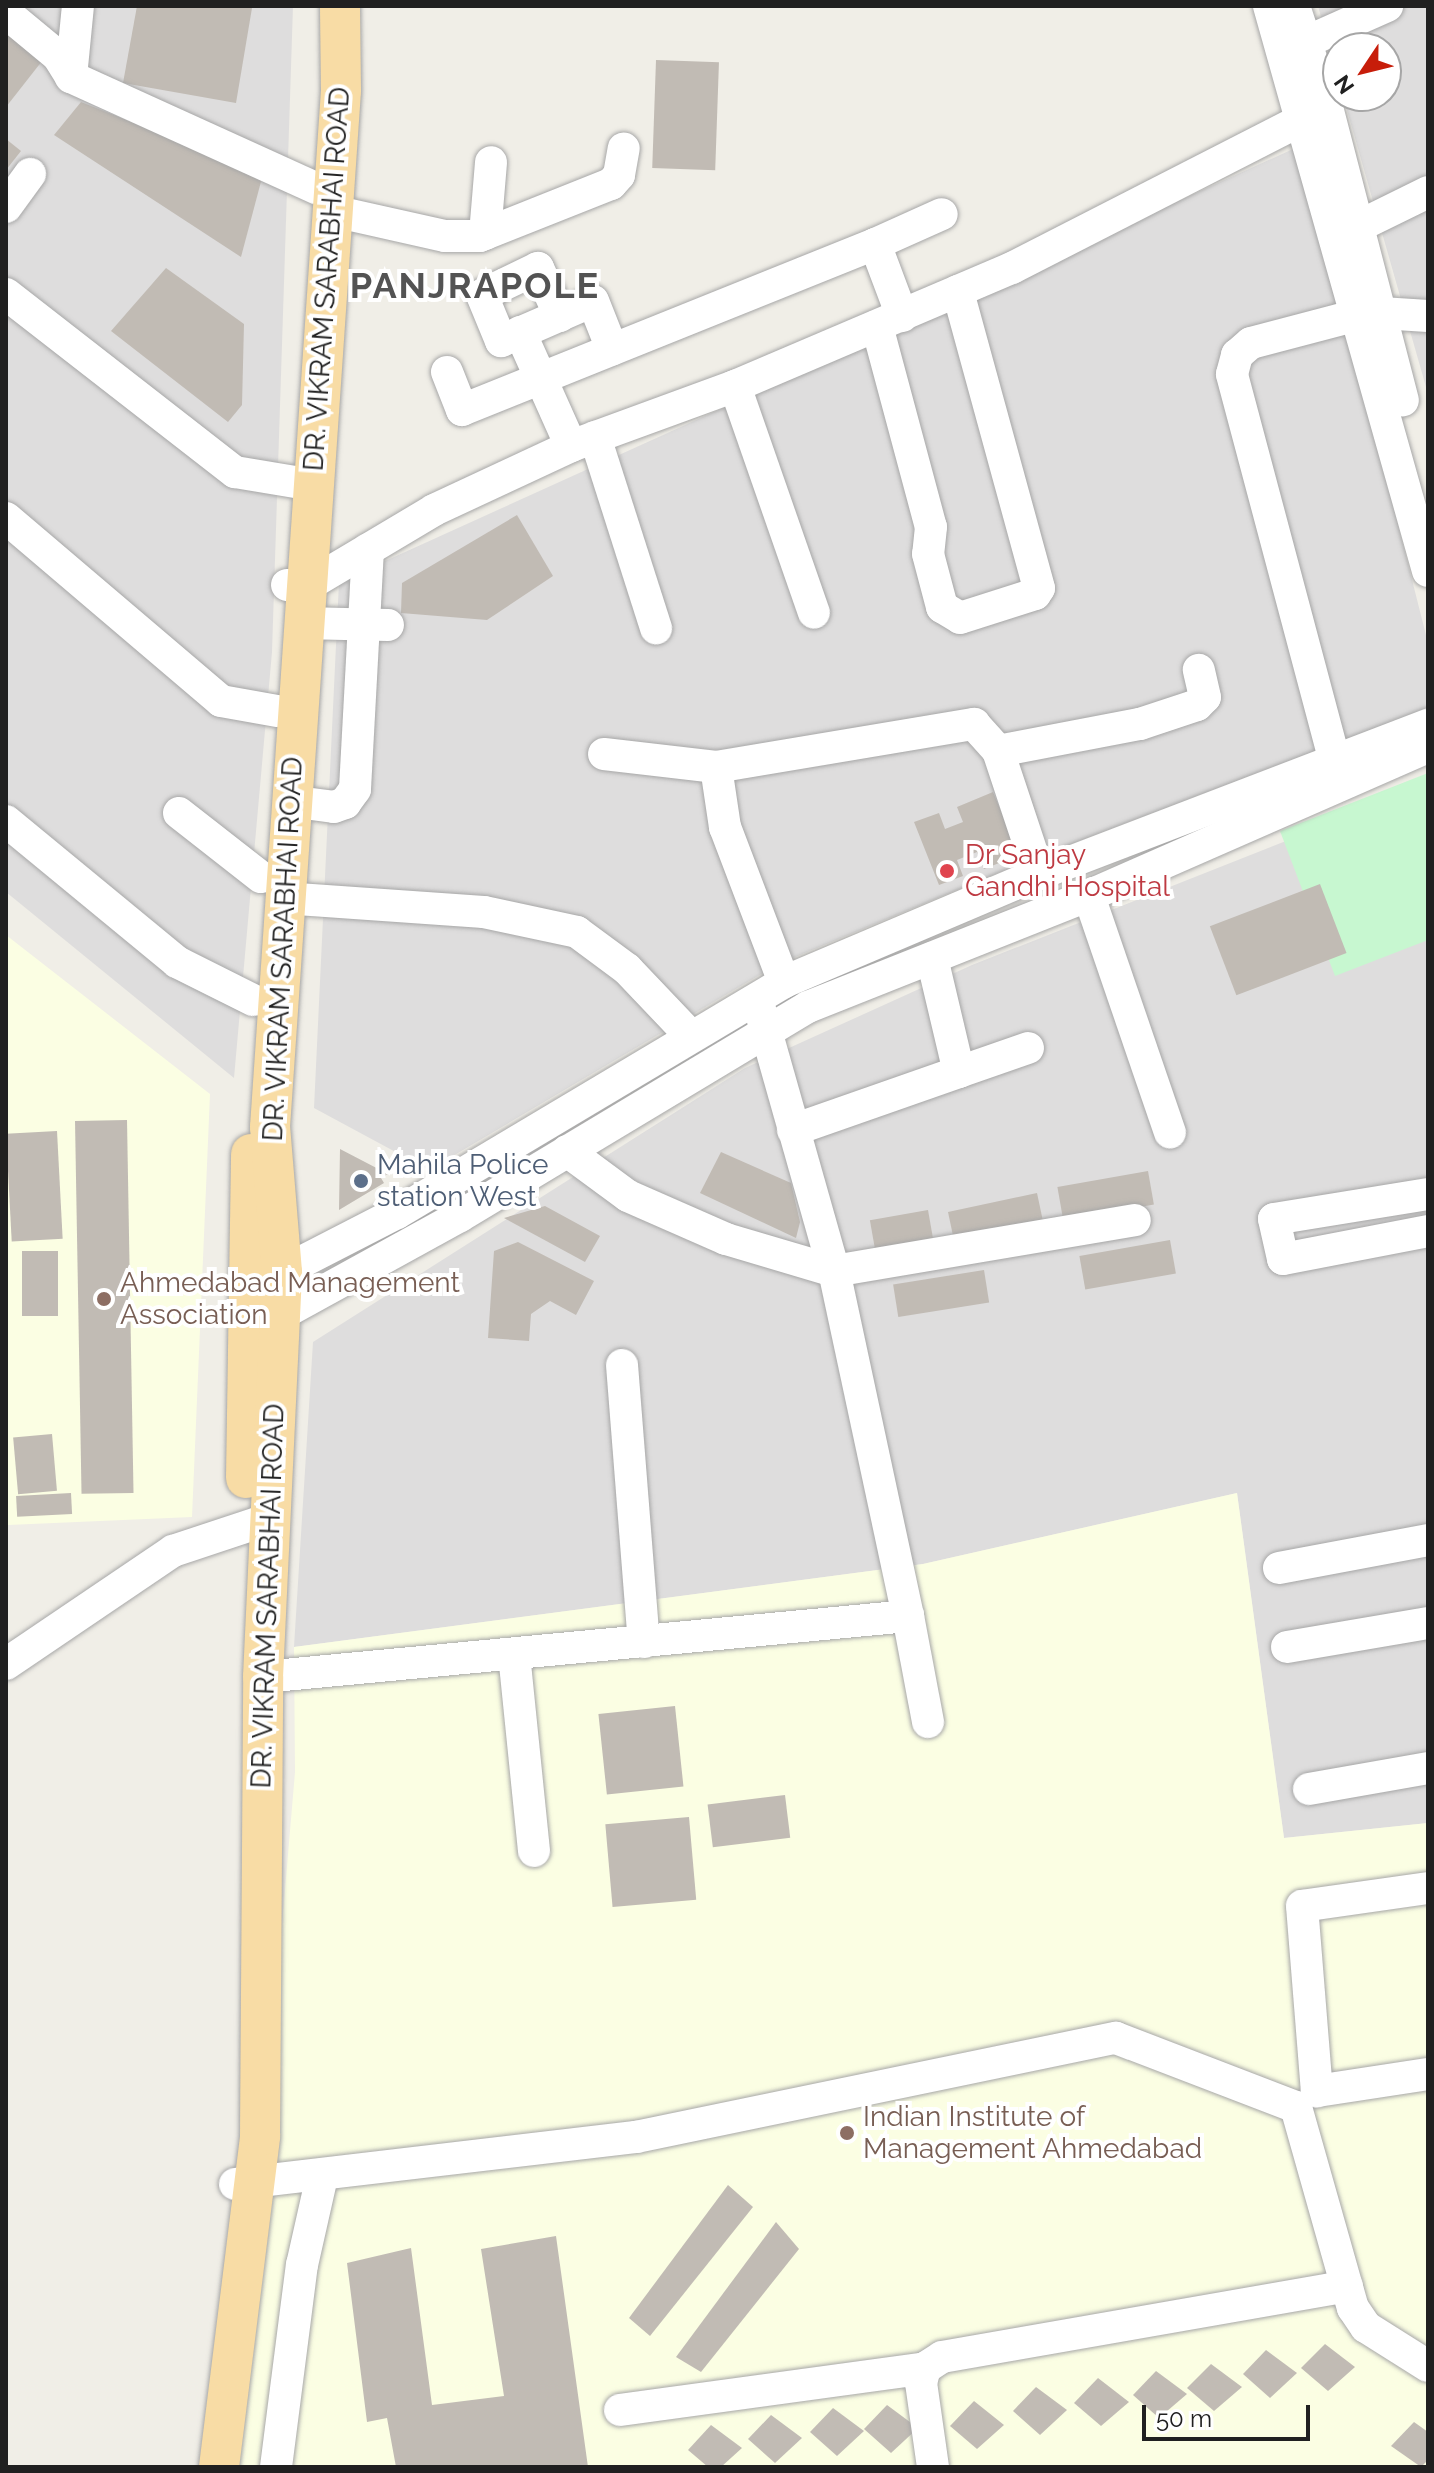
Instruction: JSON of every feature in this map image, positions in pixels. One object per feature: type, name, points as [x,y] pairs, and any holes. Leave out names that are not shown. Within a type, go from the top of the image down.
[{"type":"main road","name":"DR. VIKRAM SARABHAI ROAD","points":[[264,1271],[253,1000],[289,801],[298,599],[325,200],[320,6]]},
{"type":"main road","name":"DR. VIKRAM SARABHAI ROAD","points":[[200,2467],[246,2184],[240,1875],[258,1522],[270,1127],[277,711],[298,599],[295,482],[325,200],[341,90],[340,6]]},
{"type":"main road","name":"DR. VIKRAM SARABHAI ROAD","points":[[219,2467],[246,2184],[263,1677],[258,1522]]},
{"type":"street","points":[[71,77],[78,6]]},
{"type":"street","points":[[1269,6],[1357,227],[1369,314],[1428,497]]},
{"type":"street","points":[[1294,6],[1306,42],[1314,113],[1369,314],[1428,571]]},
{"type":"street","points":[[1306,42],[1387,6]]},
{"type":"street","points":[[6,13],[58,56],[71,77],[325,200],[445,236],[485,234],[611,184],[619,175],[624,148]]},
{"type":"street","points":[[298,599],[368,549],[434,510],[583,442],[735,386],[958,291],[1314,113]]},
{"type":"street","points":[[485,234],[491,162]]},
{"type":"street","points":[[6,207],[30,174]]},
{"type":"street","points":[[1357,227],[1428,192]]},
{"type":"street","points":[[447,372],[462,410],[875,244],[942,214]]},
{"type":"street","points":[[875,244],[931,527],[928,554],[942,607],[960,618],[1035,594],[1039,588],[958,291]]},
{"type":"street","points":[[560,316],[538,268],[482,295],[501,341],[520,332],[560,316],[593,301],[612,349]]},
{"type":"street","points":[[6,294],[235,472],[295,482]]},
{"type":"street","points":[[1334,758],[1232,374],[1237,355],[1251,343],[1369,314],[1428,316]]},
{"type":"street","points":[[520,332],[542,377],[583,442],[656,628]]},
{"type":"street","points":[[735,386],[814,613]]},
{"type":"street","points":[[6,518],[221,701],[277,711]]},
{"type":"street","points":[[289,801],[334,807],[351,798],[376,625],[368,549]]},
{"type":"street","points":[[298,599],[376,625]]},
{"type":"street","points":[[998,751],[1140,724],[1197,705],[1205,697],[1199,670]]},
{"type":"street","points":[[604,754],[716,767],[974,724],[998,751],[1039,874]]},
{"type":"street","points":[[264,1271],[397,1213],[689,1034],[771,988],[1039,874],[1334,758],[1428,725]]},
{"type":"street","points":[[263,1314],[567,1151],[764,1030],[1092,894],[1428,747]]},
{"type":"street","points":[[716,767],[725,827],[771,988],[764,1030],[834,1271],[928,1722]]},
{"type":"street","points":[[179,813],[272,887],[484,912],[577,932],[627,969],[689,1034]]},
{"type":"street","points":[[6,821],[177,962],[253,1000]]},
{"type":"street","points":[[1081,858],[1170,1132]]},
{"type":"street","points":[[932,958],[959,1072]]},
{"type":"street","points":[[793,1130],[1028,1048]]},
{"type":"street","points":[[567,1151],[628,1196],[726,1239],[834,1271],[1135,1220]]},
{"type":"street","points":[[1428,1194],[1274,1219],[1283,1259],[1428,1231]]},
{"type":"street","points":[[622,1365],[644,1642]]},
{"type":"street","points":[[6,1664],[173,1551],[258,1522]]},
{"type":"street","points":[[1279,1568],[1428,1540]]},
{"type":"street","points":[[263,1677],[908,1616]]},
{"type":"street","points":[[1287,1647],[1428,1623]]},
{"type":"street","points":[[514,1654],[534,1851]]},
{"type":"street","points":[[1309,1789],[1428,1768]]},
{"type":"street","points":[[1428,1888],[1302,1906],[1306,2099],[1347,2286],[1366,2327],[1428,2366]]},
{"type":"street","points":[[246,2184],[636,2137],[1116,2038],[1306,2099],[1428,2074]]},
{"type":"street","points":[[276,2467],[302,2265],[322,2176]]},
{"type":"street","points":[[620,2410],[925,2368],[942,2357],[1347,2286]]},
{"type":"street","points":[[925,2368],[921,2383],[933,2467]]},
{"type":"shaded area","points":[[6,6],[293,6],[272,652],[234,1078],[6,892]]},
{"type":"shaded area","points":[[1318,6],[1428,6],[1428,394],[1348,112],[1402,112],[1402,32],[1325,32]]},
{"type":"shaded area","points":[[1302,145],[1428,643],[1428,708],[1032,859],[778,964],[429,1170],[314,1108],[339,582]]},
{"type":"shaded area","points":[[1428,785],[1428,1823],[1284,1838],[1237,1493],[923,1564],[294,1647],[313,1342],[745,1068],[972,965]]},
{"type":"shaded area","name":"Ahmedabad Management Association","points":[[6,935],[210,1094],[192,1517],[8,1525]]},
{"type":"shaded area","name":"Indian Institute of Management Ahmedabad","points":[[1237,1493],[1284,1838],[1428,1823],[1428,2467],[236,2467],[295,1772],[294,1647],[923,1564]]},
{"type":"green space","points":[[1428,773],[1428,940],[1335,976],[1280,831]]},
{"type":"building","points":[[137,6],[252,8],[236,103],[123,83]]},
{"type":"building","points":[[6,24],[46,56],[6,107]]},
{"type":"building","points":[[656,60],[719,62],[715,170],[652,168]]},
{"type":"building","points":[[81,102],[263,174],[241,257],[54,135]]},
{"type":"building","points":[[6,139],[21,151],[6,170]]},
{"type":"building","points":[[166,268],[244,324],[242,405],[228,422],[111,331]]},
{"type":"building","points":[[517,515],[553,576],[487,620],[401,613],[402,583]]},
{"type":"building","points":[[993,792],[1019,855],[984,869],[977,852],[957,860],[963,876],[939,885],[914,822],[939,813],[945,829],[963,822],[957,807]]},
{"type":"building","points":[[1320,884],[1347,953],[1236,995],[1210,926]]},
{"type":"building","points":[[127,1120],[134,1493],[82,1494],[75,1121]]},
{"type":"building","points":[[57,1131],[63,1239],[12,1242],[6,1134]]},
{"type":"building","name":"Mahila Police station West","points":[[340,1149],[388,1174],[381,1178],[384,1183],[339,1210]]},
{"type":"building","points":[[721,1152],[791,1183],[800,1222],[796,1238],[700,1193]]},
{"type":"building","points":[[1148,1171],[1154,1204],[1063,1220],[1057,1187]]},
{"type":"building","points":[[1037,1193],[1044,1226],[955,1245],[948,1212]]},
{"type":"building","points":[[545,1206],[600,1236],[585,1262],[504,1218]]},
{"type":"building","points":[[928,1210],[934,1243],[876,1254],[870,1220]]},
{"type":"building","points":[[1170,1240],[1176,1273],[1085,1289],[1079,1256]]},
{"type":"building","points":[[518,1242],[594,1281],[576,1315],[550,1301],[531,1314],[529,1341],[488,1338],[494,1251]]},
{"type":"building","points":[[22,1251],[58,1251],[58,1316],[22,1316]]},
{"type":"building","points":[[984,1270],[989,1303],[898,1317],[893,1284]]},
{"type":"building","points":[[52,1434],[57,1491],[18,1494],[13,1437]]},
{"type":"building","points":[[71,1493],[72,1514],[17,1517],[16,1496]]},
{"type":"building","points":[[675,1706],[683,1787],[607,1795],[598,1714]]},
{"type":"building","points":[[785,1795],[790,1838],[713,1847],[708,1805]]},
{"type":"building","points":[[689,1817],[696,1900],[613,1907],[605,1824]]},
{"type":"building","points":[[728,2185],[753,2207],[650,2336],[629,2318]]},
{"type":"building","points":[[776,2222],[799,2249],[701,2372],[676,2357]]},
{"type":"building","points":[[556,2236],[588,2467],[396,2467],[387,2418],[367,2422],[347,2263],[411,2248],[432,2405],[504,2396],[481,2249]]},
{"type":"building","points":[[1325,2344],[1355,2367],[1328,2391],[1301,2368]]},
{"type":"building","points":[[1266,2350],[1297,2373],[1270,2398],[1243,2374]]},
{"type":"building","points":[[1211,2364],[1242,2387],[1214,2411],[1187,2388]]},
{"type":"building","points":[[1156,2371],[1187,2394],[1159,2418],[1133,2395]]},
{"type":"building","points":[[1098,2378],[1129,2402],[1101,2426],[1074,2403]]},
{"type":"building","points":[[1036,2387],[1067,2410],[1040,2435],[1013,2411]]},
{"type":"building","points":[[974,2401],[1004,2425],[977,2449],[950,2426]]},
{"type":"building","points":[[887,2405],[918,2428],[891,2453],[864,2429]]},
{"type":"building","points":[[833,2408],[864,2431],[837,2456],[810,2432]]},
{"type":"building","points":[[771,2415],[802,2438],[775,2463],[748,2439]]},
{"type":"building","points":[[1414,2422],[1428,2432],[1428,2460],[1421,2467],[1391,2446]]},
{"type":"building","points":[[711,2425],[742,2448],[721,2467],[708,2467],[688,2450]]},
{"type":"place","name":"Dr Sanjay Gandhi Hospital","points":[[947,871]]},
{"type":"place","name":"Mahila Police station West","points":[[361,1181]]},
{"type":"place","name":"Ahmedabad Management Association","points":[[104,1299]]},
{"type":"place","name":"Indian Institute of Management Ahmedabad","points":[[847,2133]]},
{"type":"district","name":"PANJRAPOLE","points":[[475,286]]}]
